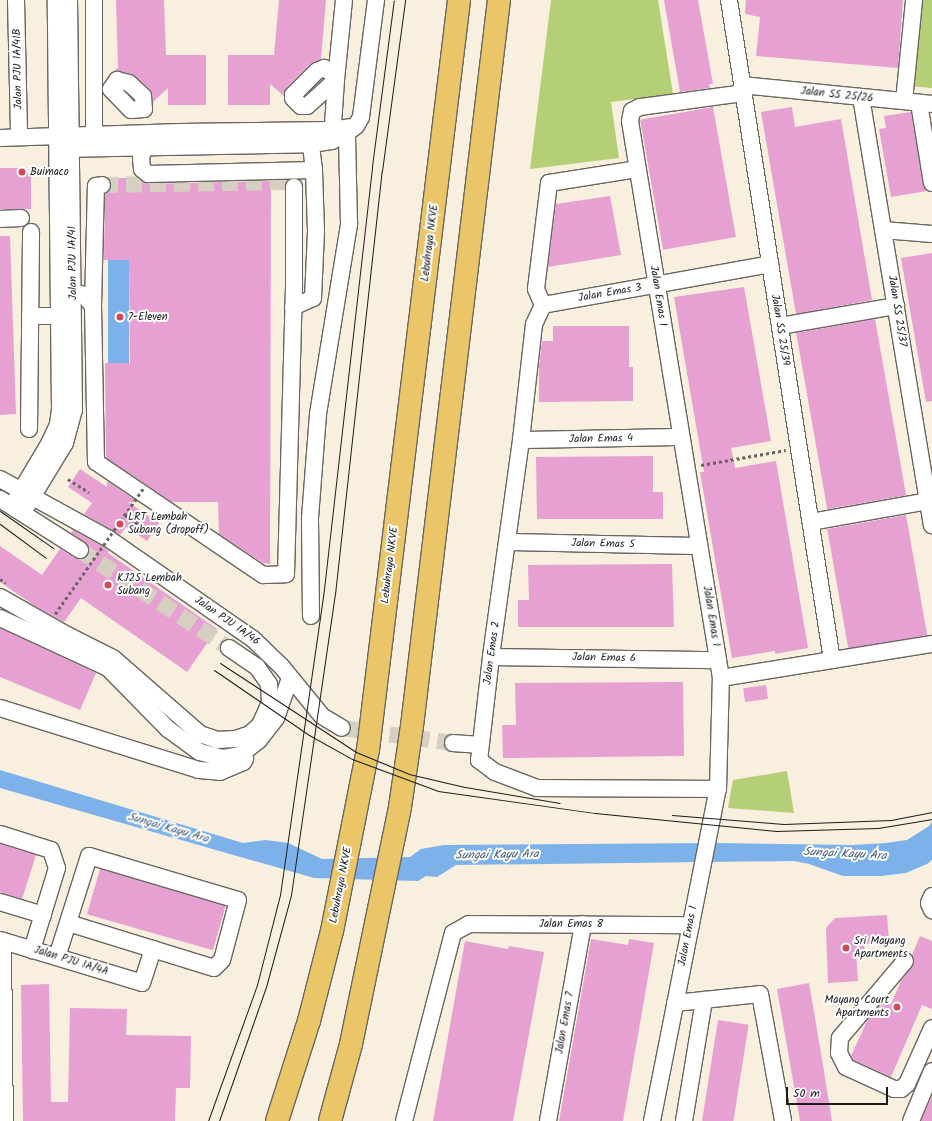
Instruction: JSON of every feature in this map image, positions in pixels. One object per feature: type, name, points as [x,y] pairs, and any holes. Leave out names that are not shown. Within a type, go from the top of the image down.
[{"type":"highway","name":"Lebuhraya NKVE","points":[[277,1121],[309,1020],[332,931],[368,750],[460,0]]},
{"type":"highway","points":[[330,1121],[351,1044],[400,807],[499,0]]},
{"type":"street","name":"Jalan PJU 1A/41B","points":[[16,0],[19,137]]},
{"type":"street","name":"Jalan PJU 1A/41","points":[[12,506],[27,494],[54,461],[65,443],[74,410],[73,292],[56,0]]},
{"type":"street","name":"Jalan PJU 1A/41","points":[[27,494],[58,425],[60,409],[58,316],[69,0]]},
{"type":"street","points":[[94,0],[94,142]]},
{"type":"street","points":[[311,616],[310,518],[318,414],[349,224],[336,78],[344,0]]},
{"type":"street","points":[[0,138],[19,137],[64,142],[94,142],[144,147],[311,144],[342,132],[361,117],[376,0]]},
{"type":"street","name":"Jalan SS 25/39","points":[[729,0],[832,660]]},
{"type":"street","points":[[914,0],[918,103],[930,161],[932,183]]},
{"type":"street","name":"Jalan SS 25/26","points":[[632,111],[640,107],[743,89],[861,97],[918,103]]},
{"type":"street","name":"Jalan SS 25/37","points":[[861,97],[896,306],[926,452],[928,501],[932,525]]},
{"type":"street","points":[[130,134],[131,110]]},
{"type":"street","name":"Jalan Emas 1","points":[[632,111],[630,121],[721,678],[718,789],[652,1121]]},
{"type":"street","points":[[94,142],[130,134],[342,132]]},
{"type":"street","points":[[293,307],[313,298],[316,231],[314,170],[311,144]]},
{"type":"street","points":[[144,147],[141,158],[142,169],[148,174],[314,170]]},
{"type":"street","points":[[543,305],[536,289],[549,184],[638,169]]},
{"type":"street","points":[[102,186],[96,186],[93,306],[96,462],[263,575],[286,574],[293,307],[294,187]]},
{"type":"street","points":[[0,219],[21,218]]},
{"type":"street","points":[[883,230],[932,234]]},
{"type":"street","points":[[29,429],[31,232]]},
{"type":"street","name":"Jalan Emas 3","points":[[543,305],[770,264]]},
{"type":"street","points":[[73,292],[84,295],[93,306]]},
{"type":"street","name":"Jalan Emas 2","points":[[543,305],[534,324],[521,440],[491,657],[479,760],[495,772],[537,788],[718,789]]},
{"type":"street","points":[[780,326],[896,306]]},
{"type":"street","points":[[30,316],[58,316]]},
{"type":"street","points":[[74,394],[84,390],[95,377]]},
{"type":"street","name":"Jalan Emas 4","points":[[521,440],[681,437]]},
{"type":"street","points":[[54,461],[49,487],[51,497],[61,513]]},
{"type":"street","name":"Jalan PJU 1A/46","points":[[0,479],[109,539],[253,639],[270,653],[322,716],[342,728]]},
{"type":"street","points":[[811,522],[928,501]]},
{"type":"street","points":[[12,506],[80,550]]},
{"type":"street","name":"Jalan Emas 5","points":[[507,542],[699,546]]},
{"type":"street","name":"Jalan PJU 1A/46","points":[[0,596],[67,635],[113,658],[200,734],[217,740],[235,739],[250,734],[260,725],[270,703],[269,684],[257,667],[229,648]]},
{"type":"street","points":[[0,618],[108,668],[168,729],[200,752],[223,758],[240,755],[259,740]]},
{"type":"street","points":[[721,678],[932,644]]},
{"type":"street","name":"Jalan Emas 6","points":[[491,657],[718,660]]},
{"type":"street","points":[[0,708],[199,770],[220,772],[242,762],[276,718],[290,678]]},
{"type":"street","points":[[453,743],[480,745]]},
{"type":"street","points":[[0,834],[51,850],[57,868],[32,950]]},
{"type":"street","points":[[57,957],[69,923],[88,856],[238,900],[222,960],[214,968],[69,923]]},
{"type":"street","points":[[932,896],[929,904],[932,910]]},
{"type":"street","points":[[0,902],[43,915]]},
{"type":"street","name":"Jalan Emas 8","points":[[404,1121],[453,932],[468,924],[691,925]]},
{"type":"street","name":"Jalan Emas 7","points":[[548,1121],[583,924]]},
{"type":"street","points":[[1,940],[5,1121]]},
{"type":"street","name":"Jalan PJU 1A/4A","points":[[1,940],[142,983],[153,949]]},
{"type":"street","points":[[905,961],[840,1038],[840,1053],[846,1067],[894,1089],[901,1089],[907,1084],[932,1028]]},
{"type":"street","points":[[675,1003],[760,994],[783,1121]]},
{"type":"street","points":[[684,1121],[704,1000]]},
{"type":"street","points":[[911,1121],[932,1071]]},
{"type":"path","points":[[686,468],[799,447]]},
{"type":"path","points":[[68,479],[88,492]]},
{"type":"path","points":[[55,614],[144,489]]},
{"type":"path","points":[[125,515],[140,525],[134,523]]},
{"type":"green space","points":[[551,0],[658,0],[673,94],[611,102],[619,158],[530,169]]},
{"type":"green space","points":[[918,0],[932,0],[932,88],[909,86]]},
{"type":"green space","points":[[787,771],[794,813],[728,808],[733,780]]},
{"type":"water","points":[[108,260],[129,260],[129,363],[108,363]]},
{"type":"water","name":"Sungai Kayu Ara","points":[[0,770],[243,843],[266,840],[288,843],[322,859],[410,857],[421,849],[444,845],[717,843],[853,845],[886,843],[907,840],[929,826],[932,822],[932,860],[927,864],[906,873],[881,876],[843,876],[809,864],[794,861],[456,865],[437,877],[426,876],[418,881],[314,878],[0,788]]},
{"type":"building","points":[[116,0],[164,0],[166,55],[206,55],[206,105],[168,105],[168,88],[153,102],[150,89],[135,76],[114,71],[118,68]]},
{"type":"building","points":[[279,0],[326,0],[321,59],[310,64],[286,88],[284,96],[270,84],[270,105],[228,105],[228,55],[274,55]]},
{"type":"building","points":[[664,0],[698,0],[713,84],[709,84],[710,88],[680,92]]},
{"type":"building","points":[[746,0],[903,0],[898,68],[756,56],[760,17],[745,14]]},
{"type":"building","points":[[713,107],[736,237],[663,250],[640,120]]},
{"type":"building","points":[[792,107],[795,127],[841,119],[872,300],[796,314],[761,112]]},
{"type":"building","points":[[911,112],[923,185],[927,191],[891,197],[879,129],[886,128],[884,116]]},
{"type":"building","points":[[0,168],[22,168],[31,176],[31,209],[0,209]]},
{"type":"building","points":[[108,178],[137,178],[148,184],[271,181],[270,564],[263,563],[219,534],[218,502],[172,502],[106,458],[105,363],[130,363],[129,260],[104,260],[105,194],[111,189],[111,184]]},
{"type":"building","points":[[610,196],[621,255],[548,267],[556,204]]},
{"type":"building","points":[[0,236],[10,236],[16,414],[0,415]]},
{"type":"building","points":[[932,253],[932,401],[926,402],[901,258]]},
{"type":"building","points":[[744,287],[771,441],[731,448],[735,468],[776,461],[808,648],[775,654],[775,651],[732,658],[700,472],[704,472],[674,297]]},
{"type":"building","points":[[875,319],[906,495],[827,509],[796,333]]},
{"type":"building","points":[[553,326],[629,326],[629,367],[633,367],[633,401],[539,402],[539,367],[542,341],[553,341]]},
{"type":"building","points":[[653,456],[653,492],[663,492],[663,519],[537,519],[536,457]]},
{"type":"building","points":[[80,469],[107,487],[107,481],[138,502],[128,502],[159,523],[147,541],[126,527],[120,535],[84,514],[92,503],[68,487]]},
{"type":"building","points":[[906,515],[927,635],[848,649],[827,529]]},
{"type":"building","name":"KJ25 Lembah Subang","points":[[73,530],[104,547],[109,551],[108,553],[217,629],[187,672],[81,598],[64,622],[35,606],[0,582],[0,546],[42,575],[60,549],[75,558],[85,558],[88,555],[89,546],[71,533]]},
{"type":"building","points":[[672,564],[674,627],[518,627],[518,600],[529,600],[528,565]]},
{"type":"building","points":[[0,628],[96,673],[80,710],[0,677]]},
{"type":"building","points":[[683,682],[684,756],[503,758],[502,725],[516,725],[515,683]]},
{"type":"building","points":[[766,685],[768,699],[745,702],[743,688]]},
{"type":"building","points":[[0,844],[36,855],[22,899],[0,892]]},
{"type":"building","points":[[100,869],[226,905],[213,950],[87,914]]},
{"type":"building","name":"Sri Mayang Apartments","points":[[887,915],[889,942],[864,944],[865,953],[856,953],[858,981],[828,983],[826,928],[835,918]]},
{"type":"building","name":"Mayang Court Apartments","points":[[920,936],[932,941],[932,1009],[922,1005],[891,1077],[853,1060],[851,1056],[867,1021],[884,1001],[891,1004],[901,981],[912,967],[914,962],[912,955]]},
{"type":"building","points":[[591,939],[628,945],[629,939],[654,943],[623,1121],[559,1121]]},
{"type":"building","points":[[465,941],[508,949],[509,946],[544,952],[513,1121],[433,1121]]},
{"type":"building","points":[[809,983],[832,1121],[800,1121],[777,989]]},
{"type":"building","points":[[49,984],[51,1102],[68,1102],[70,1008],[127,1009],[126,1035],[191,1036],[190,1088],[176,1088],[175,1121],[23,1121],[21,985]]},
{"type":"building","points":[[718,1020],[749,1025],[733,1121],[702,1121]]},
{"type":"building","points":[[932,1096],[932,1121],[921,1121]]},
{"type":"tunnel","points":[[102,185],[294,182],[294,187]]},
{"type":"tunnel","points":[[80,550],[229,648]]},
{"type":"tunnel","points":[[342,728],[453,743]]},
{"type":"tram line","points":[[208,1121],[257,985],[280,895],[324,589],[372,166],[394,0]]},
{"type":"tram line","points":[[219,1121],[266,987],[291,895],[335,594],[382,171],[405,0]]},
{"type":"tram line","points":[[0,511],[53,548]]},
{"type":"tram line","points":[[0,524],[46,558]]},
{"type":"tram line","points":[[220,663],[356,752],[409,774],[465,787],[560,803]]},
{"type":"tram line","points":[[214,670],[309,735],[352,759],[438,791],[595,813],[776,831],[878,828],[932,819]]},
{"type":"tram line","points":[[672,815],[784,824],[891,820],[932,812]]},
{"type":"place","name":"Buimaco","points":[[22,172]]},
{"type":"place","name":"7-Eleven","points":[[120,317]]},
{"type":"place","name":"LRT Lembah Subang (dropoff)","points":[[120,524]]},
{"type":"place","name":"KJ25 Lembah Subang","points":[[108,585]]},
{"type":"place","name":"Sri Mayang Apartments","points":[[846,948]]},
{"type":"place","name":"Mayang Court Apartments","points":[[897,1007]]}]
